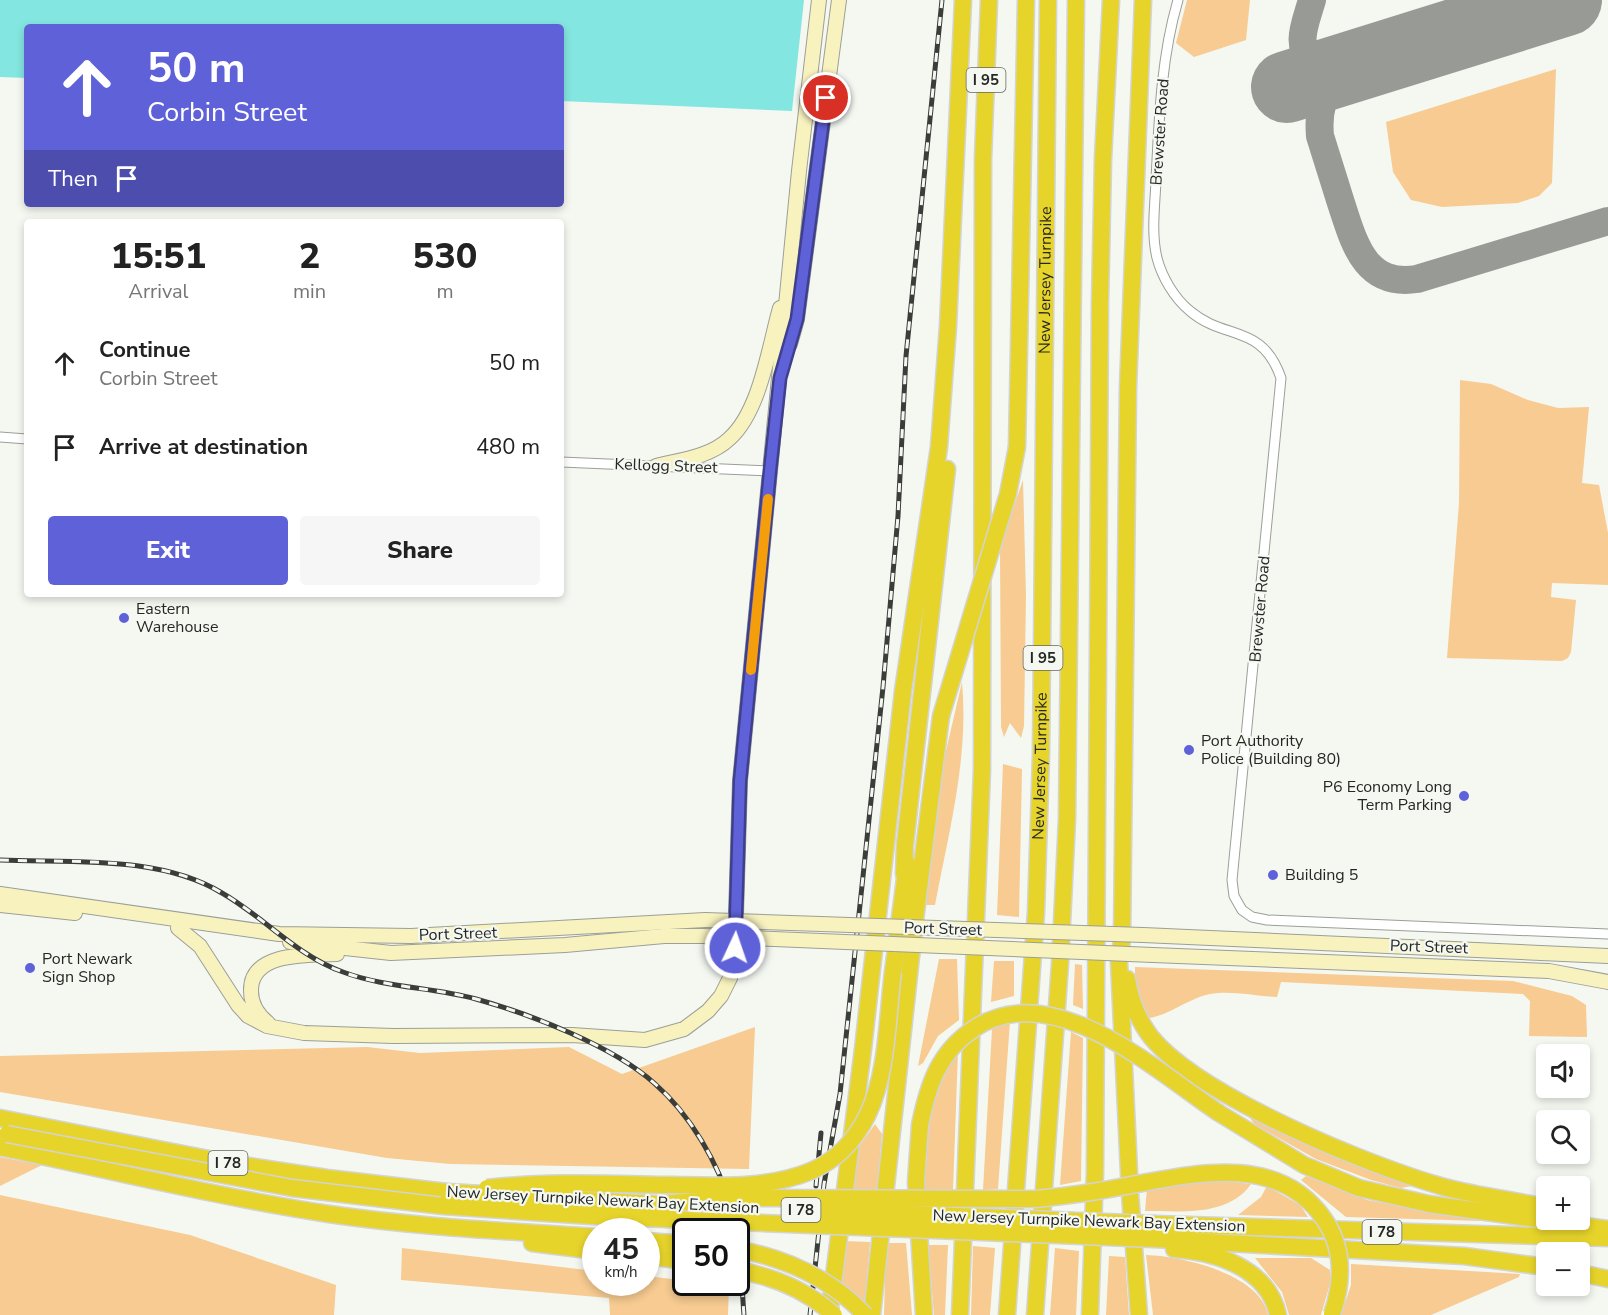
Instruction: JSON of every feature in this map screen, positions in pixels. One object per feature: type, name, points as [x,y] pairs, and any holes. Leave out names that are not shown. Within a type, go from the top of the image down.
[{"type":"highway","points":[[750,1273],[792,1287],[831,1315],[902,699],[938,460],[948,326],[963,0]]},
{"type":"highway","name":"I 95","points":[[960,1315],[982,770],[983,159],[989,0]]},
{"type":"highway","points":[[904,874],[929,750],[1008,494],[1017,447],[1026,0]]},
{"type":"highway","name":"New Jersey Turnpike","points":[[1007,1315],[1036,912],[1041,755],[1048,0]]},
{"type":"highway","name":"New Jersey Turnpike","points":[[1035,1315],[1060,964],[1067,819],[1076,0]]},
{"type":"highway","points":[[1090,1315],[1095,1160],[1103,159],[1111,0]]},
{"type":"highway","points":[[1139,1315],[1123,1068],[1119,962],[1122,939],[1128,387],[1143,0]]},
{"type":"highway","points":[[1141,64],[1151,0]]},
{"type":"highway","points":[[447,1192],[538,1182],[753,1184],[789,1179],[813,1170],[844,1149],[859,1129],[871,1106],[880,1071],[904,874],[905,845],[946,491],[951,367],[948,326]]},
{"type":"highway","points":[[872,1315],[915,920],[941,716]]},
{"type":"highway","points":[[1122,939],[1130,993],[1144,1028],[1169,1055],[1200,1077],[1296,1128],[1390,1169],[1448,1188],[1536,1205]]},
{"type":"highway","points":[[924,1315],[916,1192],[920,1125],[933,1076],[954,1045],[972,1030],[991,1019],[1024,1012],[1052,1015],[1086,1027],[1299,1162],[1359,1188],[1429,1204],[1608,1229]]},
{"type":"highway","points":[[3,1130],[32,1154],[274,1205],[386,1221],[582,1236]]},
{"type":"highway","name":"New Jersey Turnpike Newark Bay Extension","points":[[3,1130],[327,1178],[447,1192],[1442,1254],[1536,1266]]},
{"type":"highway","name":"New Jersey Turnpike Newark Bay Extension","points":[[3,1130],[292,1188],[443,1206],[591,1216],[1099,1236],[1608,1238]]},
{"type":"highway","points":[[661,1204],[736,1198],[1036,1199],[1077,1195],[1196,1174],[1251,1174],[1275,1181],[1298,1193],[1317,1210],[1330,1228],[1336,1244],[1340,1272],[1338,1293],[1332,1315]]},
{"type":"highway","points":[[1590,1217],[1608,1221]]},
{"type":"highway","points":[[386,1221],[425,1230],[582,1249]]},
{"type":"highway","points":[[1155,1237],[1238,1265],[1263,1284],[1271,1295],[1278,1315]]},
{"type":"highway","points":[[750,1252],[770,1257],[811,1273],[842,1294],[865,1315]]},
{"type":"highway","points":[[1590,1275],[1608,1279]]},
{"type":"main road","points":[[178,928],[200,946],[238,1005],[260,1023],[277,1029],[393,1036],[572,1035],[635,1040],[675,1033],[693,1024],[708,1011],[730,978],[735,948],[740,781],[789,274],[819,0]]},
{"type":"main road","points":[[780,378],[797,319],[839,0]]},
{"type":"main road","points":[[656,466],[701,455],[728,441],[746,420],[789,274]]},
{"type":"main road","points":[[0,894],[285,938]]},
{"type":"main road","points":[[0,905],[125,915],[178,928],[285,938]]},
{"type":"main road","name":"Port Street","points":[[285,938],[411,936],[705,920],[1143,935],[1608,956]]},
{"type":"main road","name":"Port Street","points":[[285,938],[391,952],[565,945],[664,936],[704,936],[1539,970],[1569,973],[1608,982]]},
{"type":"main road","points":[[277,1029],[259,1015],[251,997],[252,980],[265,965],[295,956],[391,952]]},
{"type":"street","name":"Brewster Road","points":[[1178,0],[1166,53],[1161,108],[1154,223],[1157,259],[1166,280],[1189,310],[1214,325],[1251,337],[1270,357],[1281,378],[1242,790],[1232,866],[1232,885],[1236,901],[1252,917],[1267,920],[1608,934]]},
{"type":"street","points":[[0,437],[24,439]]},
{"type":"street","name":"Kellogg Street","points":[[564,462],[770,471]]},
{"type":"shaded area","points":[[1187,0],[1250,0],[1246,40],[1194,57],[1176,43]]},
{"type":"shaded area","points":[[1556,69],[1552,183],[1539,196],[1518,203],[1442,207],[1411,200],[1393,172],[1386,122]]},
{"type":"shaded area","points":[[1460,380],[1491,384],[1528,400],[1558,408],[1589,407],[1582,483],[1599,485],[1608,533],[1608,585],[1552,583],[1551,597],[1576,600],[1571,652],[1568,658],[1562,661],[1447,658],[1459,503]]},
{"type":"shaded area","points":[[1023,480],[1026,596],[1024,726],[1021,738],[1010,723],[1004,737],[1001,727],[1000,546]]},
{"type":"shaded area","points":[[962,682],[963,738],[952,822],[935,905],[924,905],[939,781]]},
{"type":"shaded area","points":[[1003,764],[1022,769],[1019,917],[997,915]]},
{"type":"shaded area","points":[[939,959],[957,959],[959,1020],[938,1036],[923,1063],[918,1066]]},
{"type":"shaded area","points":[[994,961],[1014,961],[1014,996],[991,1002]]},
{"type":"shaded area","points":[[1075,964],[1082,965],[1083,1009],[1073,1005]]},
{"type":"shaded area","points":[[1135,967],[1513,981],[1572,996],[1586,1005],[1587,1037],[1529,1036],[1530,1001],[1523,994],[1281,982],[1277,997],[1234,993],[1210,994],[1149,1018],[1135,987]]},
{"type":"shaded area","points":[[1010,1021],[998,1189],[983,1190],[992,1029]]},
{"type":"shaded area","points":[[755,1027],[749,1169],[450,1164],[387,1158],[0,1092],[0,1056],[367,1047],[420,1053],[569,1047],[622,1074]]},
{"type":"shaded area","points":[[1071,1032],[1083,1038],[1081,1181],[1060,1185]]},
{"type":"shaded area","points":[[958,1051],[953,1190],[921,1192],[929,1117],[940,1078]]},
{"type":"shaded area","points":[[1243,1107],[1417,1185],[1401,1188],[1371,1180],[1316,1159],[1254,1124]]},
{"type":"shaded area","points":[[875,1124],[882,1134],[877,1190],[850,1191],[855,1152]]},
{"type":"shaded area","points":[[0,1157],[42,1165],[0,1186]]},
{"type":"shaded area","points":[[1306,1176],[1367,1200],[1483,1221],[1346,1217],[1301,1180]]},
{"type":"shaded area","points":[[1209,1179],[1251,1184],[1241,1195],[1217,1207],[1188,1211],[1145,1211],[1147,1189]]},
{"type":"shaded area","points":[[1267,1186],[1300,1205],[1308,1217],[1238,1215],[1261,1197]]},
{"type":"shaded area","points":[[0,1195],[190,1235],[336,1285],[334,1315],[0,1315]]},
{"type":"shaded area","points":[[843,1241],[870,1242],[865,1305],[839,1282]]},
{"type":"shaded area","points":[[886,1243],[906,1243],[912,1315],[884,1315]]},
{"type":"shaded area","points":[[928,1245],[948,1245],[945,1315],[934,1315]]},
{"type":"shaded area","points":[[973,1246],[995,1248],[990,1315],[971,1315]]},
{"type":"shaded area","points":[[402,1248],[582,1269],[582,1296],[401,1280]]},
{"type":"shaded area","points":[[1055,1248],[1079,1251],[1076,1315],[1050,1315]]},
{"type":"shaded area","points":[[1146,1255],[1179,1259],[1218,1270],[1235,1278],[1251,1288],[1262,1301],[1268,1315],[1153,1315]]},
{"type":"shaded area","points":[[1109,1256],[1125,1257],[1129,1315],[1106,1315]]},
{"type":"shaded area","points":[[1255,1258],[1311,1258],[1330,1270],[1330,1284],[1321,1315],[1289,1315],[1282,1292]]},
{"type":"shaded area","points":[[1351,1264],[1520,1274],[1519,1277],[1431,1315],[1341,1315],[1351,1285]]},
{"type":"shaded area","points":[[660,1278],[672,1279],[672,1296],[729,1296],[728,1315],[610,1315],[609,1298],[586,1296],[660,1296]]},
{"type":"water","points":[[0,0],[804,0],[792,111],[564,101],[564,24],[24,24],[24,78],[0,77]]},
{"type":"taxiway","points":[[1312,0],[1304,27],[1304,51],[1313,69],[1332,74]]},
{"type":"taxiway","points":[[1375,61],[1349,73],[1331,87],[1321,107],[1320,120],[1320,136],[1351,232],[1364,259],[1373,269],[1399,280],[1417,279],[1608,221]]},
{"type":"runway","points":[[1287,87],[1566,0]]},
{"type":"railway","points":[[810,1315],[824,1184],[840,1094],[883,687],[898,516],[906,356],[942,0]]},
{"type":"railway","points":[[0,860],[114,863],[171,872],[198,881],[222,893],[326,965],[376,981],[459,995],[497,1005],[545,1022],[616,1056],[637,1069],[667,1096],[691,1125],[711,1157],[726,1192],[735,1222],[744,1315]]},
{"type":"railway","points":[[816,1186],[821,1133]]},
{"type":"slow traffic","points":[[751,670],[768,499]]},
{"type":"place","name":"Eastern Warehouse","points":[[124,618]]},
{"type":"place","name":"Port Authority Police (Building 80)","points":[[1189,750]]},
{"type":"place","name":"P6 Economy Long Term Parking","points":[[1464,796]]},
{"type":"place","name":"Building 5","points":[[1273,875]]},
{"type":"place","name":"Port Newark Sign Shop","points":[[30,968]]},
{"type":"route","points":[[735,948],[740,781],[770,471],[780,378],[797,319],[826,98]]}]
